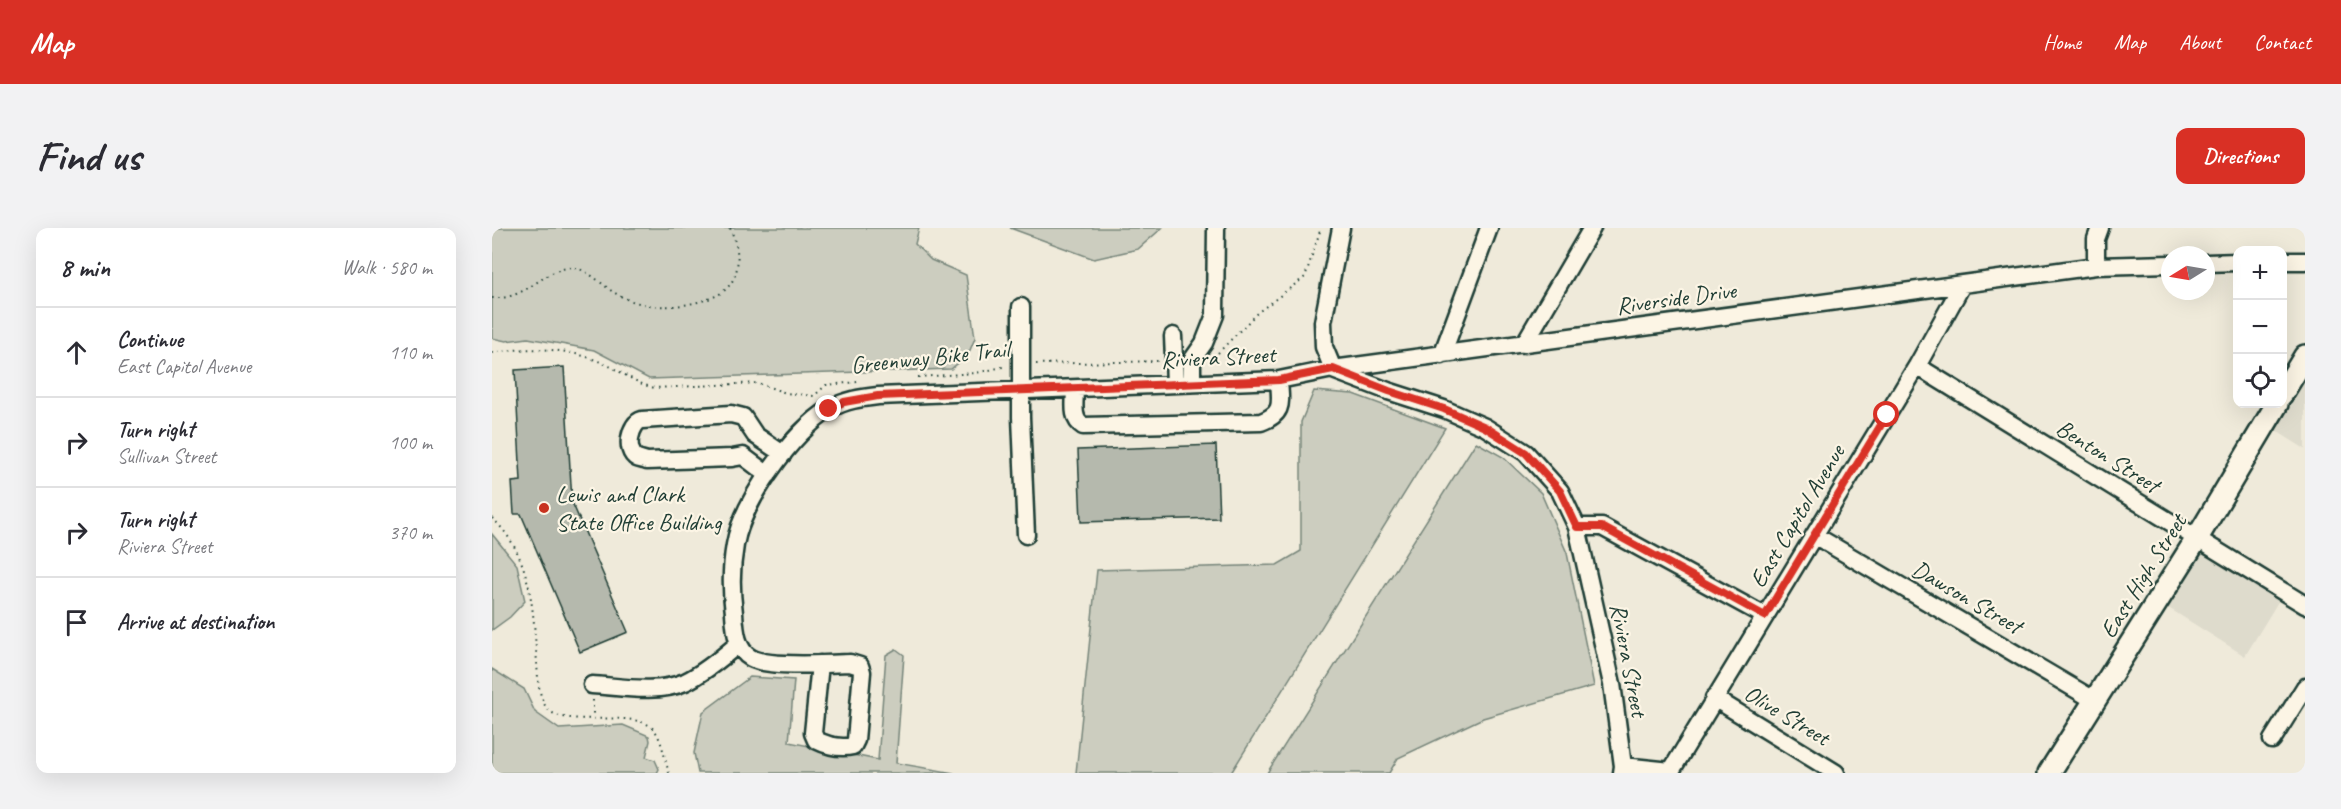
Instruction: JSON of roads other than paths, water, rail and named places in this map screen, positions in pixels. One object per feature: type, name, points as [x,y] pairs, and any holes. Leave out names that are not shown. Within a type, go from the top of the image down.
[{"type":"main road","points":[[2287,387],[2305,356]]},
{"type":"main road","name":"East High Street","points":[[2049,773],[2196,540],[2275,408]]},
{"type":"street","points":[[1183,361],[1204,343],[1215,315],[1216,228]]},
{"type":"street","points":[[1333,369],[1324,346],[1323,322],[1341,228]]},
{"type":"street","points":[[1442,355],[1489,228]]},
{"type":"street","points":[[1524,344],[1592,228]]},
{"type":"street","points":[[2096,266],[2096,239],[2100,228]]},
{"type":"street","points":[[2287,261],[2305,261]]},
{"type":"street","points":[[2215,263],[2233,262]]},
{"type":"street","name":"Riverside Drive","points":[[1333,369],[2096,266],[2161,264]]},
{"type":"street","name":"East Capitol Avenue","points":[[1623,769],[1670,772],[1917,366],[1962,285]]},
{"type":"street","points":[[1021,308],[1021,391],[1026,535]]},
{"type":"street","points":[[1173,336],[1183,361],[1184,383]]},
{"type":"street","name":"Benton Street","points":[[1917,366],[2196,540],[2305,605]]},
{"type":"street","name":"Riviera Street","points":[[738,644],[731,590],[735,543],[750,503],[783,454],[815,420],[844,402],[878,396],[1279,380],[1333,369],[1444,409],[1485,427],[1526,453],[1560,491],[1577,527],[1612,684],[1623,769]]},
{"type":"street","points":[[1076,389],[1075,416],[1077,422],[1083,426],[1261,422],[1274,417],[1281,407],[1279,380]]},
{"type":"street","points":[[768,475],[743,456],[638,459],[634,457],[631,449],[633,427],[637,421],[642,420],[732,414],[743,417],[755,435],[783,454]]},
{"type":"street","points":[[743,456],[755,435]]},
{"type":"street","points":[[1577,527],[1602,527],[1765,616]]},
{"type":"street","name":"Dawson Street","points":[[1814,535],[2094,700]]},
{"type":"street","points":[[592,685],[662,688],[685,682],[723,657],[738,644],[749,658],[765,663],[850,663],[860,666],[862,672],[856,740],[853,746],[844,748],[826,745],[816,740],[813,733],[820,664]]},
{"type":"street","points":[[2272,740],[2305,687]]},
{"type":"street","name":"Olive Street","points":[[1714,698],[1836,773]]},
{"type":"place","name":"Lewis and Clark State Office Building","points":[[544,508]]}]
